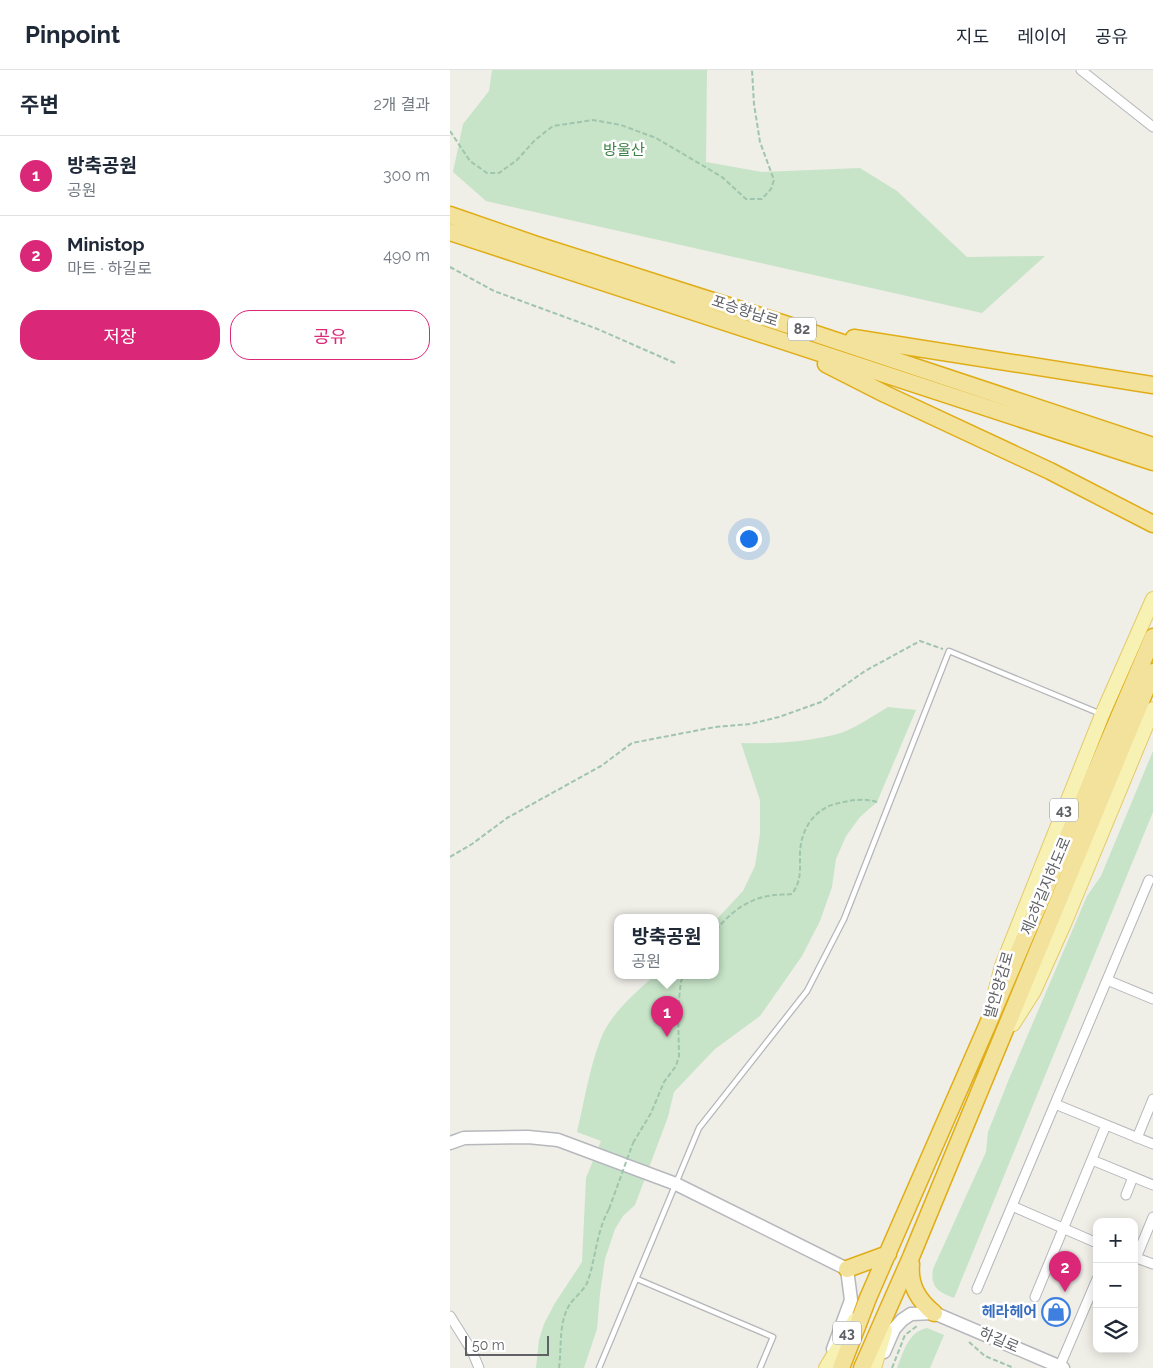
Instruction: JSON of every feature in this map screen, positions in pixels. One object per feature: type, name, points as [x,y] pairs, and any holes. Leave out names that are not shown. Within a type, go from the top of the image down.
[{"type":"highway","name":"포승향남로","points":[[450,215],[1153,446]]},
{"type":"highway","name":"포승향남로","points":[[450,232],[1153,462]]},
{"type":"highway","points":[[807,331],[1153,385]]},
{"type":"highway","points":[[779,340],[886,394],[1050,471],[1153,524]]},
{"type":"highway","name":"제2하길지하도로","points":[[987,1026],[1153,637]]},
{"type":"highway","name":"제2하길지하도로","points":[[991,1061],[1153,672]]},
{"type":"highway","name":"발안양감로","points":[[831,1367],[868,1298],[987,1026]]},
{"type":"highway","name":"발안양감로","points":[[862,1368],[894,1298],[991,1061]]},
{"type":"highway","points":[[847,1268],[888,1254]]},
{"type":"highway","points":[[911,1257],[910,1271],[916,1295],[934,1313]]},
{"type":"main road","name":"발안양감로","points":[[987,1026],[1002,966],[1102,715],[1153,599]]},
{"type":"main road","name":"발안양감로","points":[[991,1061],[1034,990],[1064,924],[1153,709]]},
{"type":"main road","name":"43","points":[[876,1368],[894,1298]]},
{"type":"street","points":[[1081,70],[1153,127]]},
{"type":"street","points":[[977,1289],[1149,880]]},
{"type":"street","points":[[1107,980],[1153,999]]},
{"type":"street","points":[[1137,1138],[1153,1099]]},
{"type":"street","points":[[1055,1104],[1153,1144]]},
{"type":"street","points":[[1034,1297],[1106,1125]]},
{"type":"street","points":[[450,1143],[464,1138],[528,1137],[558,1140],[676,1184],[847,1268],[851,1300],[831,1367]]},
{"type":"street","points":[[1092,1160],[1153,1185]]},
{"type":"street","points":[[1126,1195],[1133,1177]]},
{"type":"street","points":[[1012,1206],[1093,1241]]},
{"type":"street","points":[[1138,1251],[1153,1217]]},
{"type":"street","points":[[1138,1259],[1153,1264]]},
{"type":"street","points":[[1061,1367],[1093,1289]]},
{"type":"street","points":[[876,1368],[888,1341],[902,1320],[911,1314],[934,1313]]},
{"type":"street","name":"하길로","points":[[934,1313],[1061,1367]]},
{"type":"street","points":[[450,1316],[472,1351],[479,1368]]},
{"type":"lane","points":[[599,1368],[699,1128],[808,991],[844,919],[949,650],[1102,715]]},
{"type":"lane","points":[[636,1279],[773,1337],[760,1368]]},
{"type":"path","points":[[450,131],[470,161],[487,174],[499,173],[553,126],[593,120],[621,125],[656,138],[707,168],[722,177],[746,199],[762,199],[771,189],[774,180],[760,142],[754,104],[752,70]]},
{"type":"path","points":[[450,267],[494,291],[595,328],[674,363]]},
{"type":"path","points":[[450,857],[472,844],[507,818],[601,766],[632,743],[779,718],[821,702],[865,671],[920,640],[949,650]]},
{"type":"path","points":[[719,927],[733,913],[750,902],[768,896],[792,894],[798,886],[801,871],[802,840],[814,815],[834,804],[866,799],[876,802]]},
{"type":"path","points":[[558,1368],[563,1322],[570,1305],[587,1285],[600,1230],[634,1143],[651,1114],[664,1082],[676,1066],[679,994],[683,979]]},
{"type":"path","points":[[892,1368],[906,1335],[921,1324]]},
{"type":"path","points":[[966,1338],[985,1356],[1014,1368]]},
{"type":"green space","name":"방울산","points":[[492,70],[707,70],[706,162],[762,172],[860,168],[897,191],[967,257],[1045,256],[982,313],[486,201],[453,172],[463,124],[489,91]]},
{"type":"green space","points":[[888,707],[916,710],[877,802],[860,817],[846,836],[836,859],[832,887],[820,921],[802,956],[760,1016],[715,1049],[674,1092],[668,1117],[635,1205],[623,1216],[615,1229],[605,1259],[597,1329],[584,1368],[536,1368],[539,1340],[544,1324],[555,1303],[582,1262],[586,1178],[601,1141],[577,1132],[593,1063],[604,1031],[623,1006],[651,979],[719,979],[719,917],[743,891],[755,866],[760,834],[760,800],[741,743],[791,742],[829,736],[853,728]]},
{"type":"green space","points":[[1153,751],[1153,812],[954,1298],[936,1288],[932,1275],[933,1269],[986,1152],[988,1132],[1009,1079],[1087,896],[1101,876]]},
{"type":"green space","points":[[927,1328],[944,1335],[930,1368],[897,1368],[907,1343],[915,1334]]},
{"type":"place","name":"방축공원","points":[[667,1037]]},
{"type":"place","name":"Ministop","points":[[1065,1292]]},
{"type":"place","name":"헤라헤어","points":[[1056,1312]]}]
